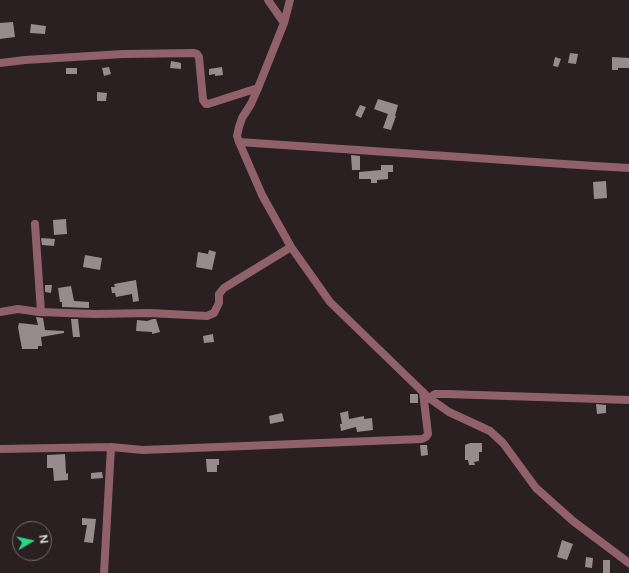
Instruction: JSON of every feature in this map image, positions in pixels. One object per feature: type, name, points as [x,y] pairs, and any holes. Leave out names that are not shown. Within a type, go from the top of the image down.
[{"type":"street","points":[[268,0],[284,23]]},
{"type":"street","points":[[290,0],[284,23],[258,88],[239,127],[237,136],[262,195],[291,247],[330,302],[429,398],[449,412],[490,431],[503,443],[536,488],[572,521],[629,563]]},
{"type":"street","points":[[0,63],[25,60],[116,55],[194,53],[199,57],[203,100],[206,104],[258,88]]},
{"type":"street","points":[[239,142],[629,168]]},
{"type":"street","points":[[35,224],[41,312]]},
{"type":"street","points":[[0,312],[18,310],[96,314],[150,313],[207,316],[214,313],[218,303],[219,294],[224,288],[291,247]]},
{"type":"street","points":[[0,449],[111,447],[143,450],[422,439],[426,438],[428,434],[423,392]]},
{"type":"street","points":[[429,398],[435,394],[447,394],[629,400]]},
{"type":"street","points":[[104,573],[111,447]]},
{"type":"building","points":[[13,22],[15,37],[0,39],[0,23]]},
{"type":"building","points":[[31,24],[46,26],[45,34],[30,33]]},
{"type":"building","points":[[570,53],[578,54],[576,64],[568,63]]},
{"type":"building","points":[[555,57],[561,59],[558,67],[553,66]]},
{"type":"building","points":[[612,57],[629,58],[629,68],[618,68],[618,70],[612,70]]},
{"type":"building","points":[[171,61],[181,63],[181,69],[170,68]]},
{"type":"building","points":[[109,67],[111,74],[104,76],[102,68]]},
{"type":"building","points":[[222,67],[223,75],[209,75],[209,69]]},
{"type":"building","points":[[66,68],[77,68],[77,74],[66,74]]},
{"type":"building","points":[[97,92],[107,93],[106,101],[97,101]]},
{"type":"building","points":[[378,99],[398,105],[391,130],[383,128],[388,114],[374,109]]},
{"type":"building","points":[[360,105],[366,107],[361,118],[355,115]]},
{"type":"building","points":[[351,155],[360,156],[360,170],[352,170]]},
{"type":"building","points":[[381,165],[393,165],[393,172],[388,172],[388,179],[377,180],[377,183],[371,183],[371,179],[359,179],[359,172],[381,170]]},
{"type":"building","points":[[606,181],[607,198],[594,199],[593,182]]},
{"type":"building","points":[[66,219],[67,234],[54,235],[53,220]]},
{"type":"building","points":[[41,238],[55,239],[54,246],[42,245]]},
{"type":"building","points":[[209,250],[216,252],[212,270],[196,267],[198,252],[208,254]]},
{"type":"building","points":[[85,255],[102,258],[100,270],[83,267]]},
{"type":"building","points":[[136,280],[139,301],[133,302],[132,294],[116,297],[115,293],[112,293],[111,287],[115,287],[114,284]]},
{"type":"building","points":[[45,285],[52,285],[51,293],[45,292]]},
{"type":"building","points":[[71,286],[74,301],[89,302],[89,308],[62,307],[58,288]]},
{"type":"building","points":[[36,317],[43,318],[45,330],[64,331],[64,333],[41,337],[42,346],[38,346],[38,349],[22,349],[18,327],[19,323],[38,325]]},
{"type":"building","points":[[71,319],[78,319],[80,337],[73,337]]},
{"type":"building","points":[[156,319],[160,332],[152,334],[152,332],[136,331],[137,320],[147,321]]},
{"type":"building","points":[[213,334],[214,342],[204,343],[203,336]]},
{"type":"building","points":[[410,394],[418,395],[418,403],[410,403]]},
{"type":"building","points":[[596,404],[606,405],[606,413],[597,414]]},
{"type":"building","points":[[348,411],[349,419],[364,416],[364,419],[372,418],[373,430],[357,432],[356,427],[341,431],[340,424],[342,424],[340,413]]},
{"type":"building","points":[[282,413],[284,421],[270,424],[269,416]]},
{"type":"building","points":[[470,443],[482,443],[482,452],[479,452],[479,461],[474,462],[475,465],[469,465],[468,460],[465,460],[465,445]]},
{"type":"building","points":[[420,445],[427,445],[428,455],[421,456]]},
{"type":"building","points":[[65,454],[66,474],[68,473],[68,480],[54,481],[53,468],[47,468],[47,455]]},
{"type":"building","points":[[206,459],[219,459],[217,472],[207,472]]},
{"type":"building","points":[[102,472],[103,478],[91,479],[91,473]]},
{"type":"building","points":[[82,518],[96,519],[93,543],[84,542],[87,525],[82,525]]},
{"type":"building","points":[[562,540],[573,544],[567,560],[557,557]]},
{"type":"building","points":[[586,557],[593,558],[592,568],[585,567]]},
{"type":"building","points":[[603,560],[610,560],[610,573],[603,573]]}]
